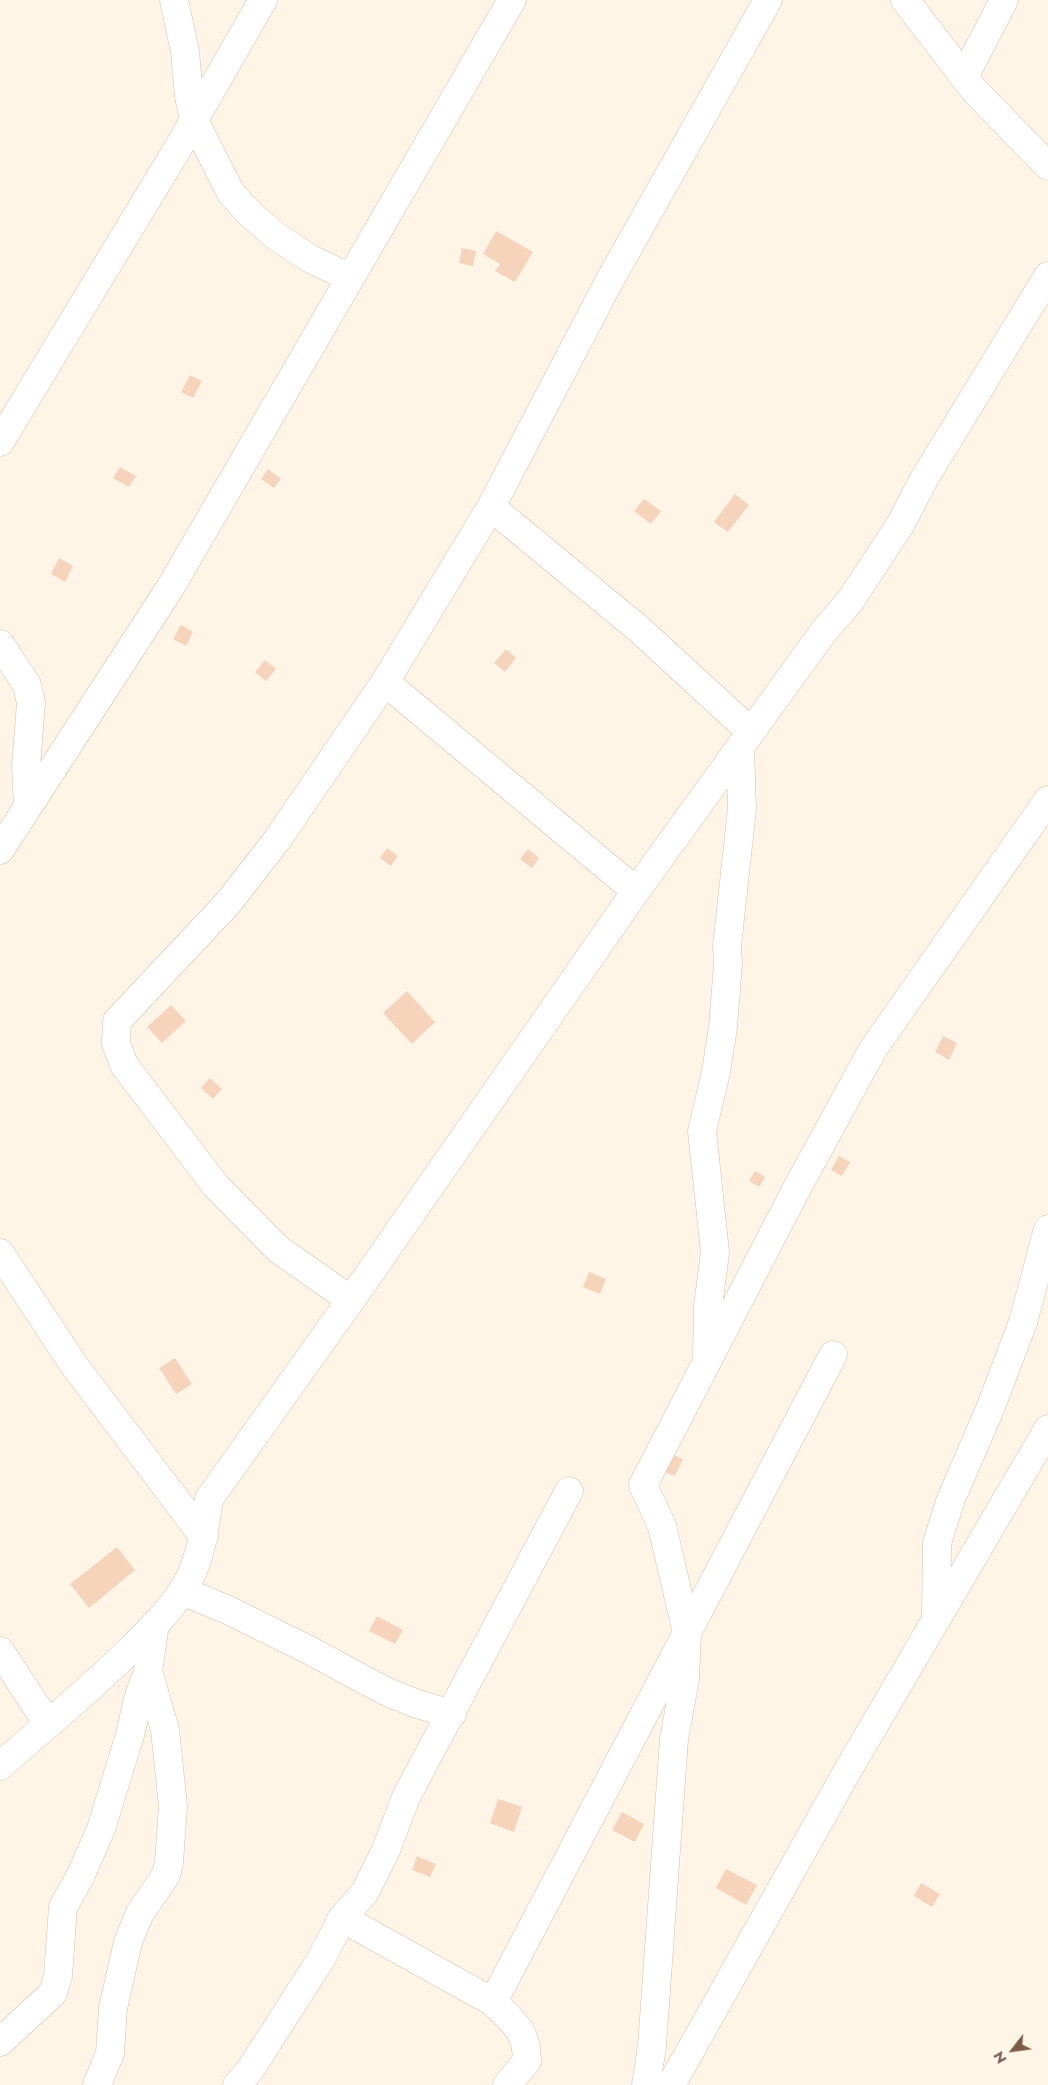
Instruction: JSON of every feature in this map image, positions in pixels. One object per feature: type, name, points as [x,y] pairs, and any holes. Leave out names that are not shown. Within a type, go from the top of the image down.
[{"type":"street","points":[[174,0],[185,52],[189,96],[194,120],[230,193],[250,214],[277,237],[309,258],[350,278]]},
{"type":"street","points":[[0,442],[42,376],[263,0]]},
{"type":"street","points":[[0,850],[170,588],[512,0]]},
{"type":"street","points":[[351,1300],[278,1249],[216,1186],[124,1064],[116,1043],[115,1030],[117,1021],[228,903],[277,840],[385,682],[491,507],[611,278],[768,0]]},
{"type":"street","points":[[905,0],[964,78],[1048,166]]},
{"type":"street","points":[[964,78],[1004,0]]},
{"type":"street","points":[[0,1766],[109,1671],[156,1624],[182,1591],[188,1581],[204,1537],[209,1499],[351,1300],[636,891],[824,631],[850,601],[900,525],[924,479],[1048,276]]},
{"type":"street","points":[[491,507],[640,630],[745,739],[742,809],[727,946],[728,964],[723,1027],[716,1072],[702,1131],[715,1252],[708,1306],[707,1362]]},
{"type":"street","points":[[0,644],[27,685],[31,704],[26,766],[28,805]]},
{"type":"street","points":[[385,682],[636,891]]},
{"type":"street","points":[[646,2085],[652,2046],[674,1738],[684,1679],[688,1633],[662,1526],[643,1485],[675,1420],[797,1188],[874,1049],[1048,800]]},
{"type":"street","points":[[936,1620],[937,1544],[951,1499],[990,1409],[1023,1322],[1048,1229]]},
{"type":"street","points":[[0,1252],[74,1365],[204,1537]]},
{"type":"street","points":[[493,2002],[834,1356]]},
{"type":"street","points":[[671,2085],[843,1779],[1048,1429]]},
{"type":"street","points":[[237,2085],[250,2070],[321,1959],[342,1918],[365,1892],[386,1850],[406,1797],[452,1714],[569,1491]]},
{"type":"street","points":[[182,1591],[309,1650],[385,1691],[417,1704],[452,1714]]},
{"type":"street","points":[[0,2042],[53,1993],[58,1976],[63,1907],[80,1877],[101,1829],[138,1699],[148,1671],[156,1624]]},
{"type":"street","points":[[0,1651],[48,1724]]},
{"type":"street","points":[[97,2085],[110,2053],[113,2008],[128,1942],[140,1913],[166,1875],[170,1855],[173,1806],[165,1730],[148,1671]]},
{"type":"street","points":[[342,1918],[493,2002],[519,2028],[527,2044],[527,2061],[507,2085]]},
{"type":"building","points":[[496,231],[533,252],[515,282],[495,271],[500,264],[483,254]]},
{"type":"building","points":[[462,248],[476,251],[473,266],[459,263]]},
{"type":"building","points":[[190,375],[202,381],[193,398],[181,392]]},
{"type":"building","points":[[120,467],[136,476],[129,487],[113,478]]},
{"type":"building","points":[[268,469],[281,479],[274,488],[261,479]]},
{"type":"building","points":[[735,494],[749,505],[728,532],[714,522]]},
{"type":"building","points":[[644,499],[661,511],[651,524],[634,511]]},
{"type":"building","points":[[59,558],[73,566],[65,582],[51,574]]},
{"type":"building","points":[[181,625],[193,632],[186,646],[173,639]]},
{"type":"building","points":[[506,649],[516,658],[505,672],[494,663]]},
{"type":"building","points":[[265,660],[276,669],[266,681],[255,672]]},
{"type":"building","points":[[387,848],[398,856],[391,866],[380,858]]},
{"type":"building","points":[[528,849],[539,858],[532,868],[520,859]]},
{"type":"building","points":[[407,991],[435,1022],[412,1044],[383,1013]]},
{"type":"building","points":[[171,1005],[186,1021],[162,1043],[147,1027]]},
{"type":"building","points":[[943,1036],[957,1043],[949,1060],[935,1052]]},
{"type":"building","points":[[210,1078],[222,1089],[213,1099],[201,1088]]},
{"type":"building","points":[[839,1156],[850,1162],[842,1176],[831,1170]]},
{"type":"building","points":[[755,1171],[765,1177],[759,1187],[749,1181]]},
{"type":"building","points":[[589,1272],[606,1279],[600,1294],[583,1287]]},
{"type":"building","points":[[175,1358],[192,1384],[176,1394],[159,1368]]},
{"type":"building","points":[[669,1453],[683,1459],[675,1476],[661,1471]]},
{"type":"building","points":[[117,1547],[135,1570],[89,1608],[70,1584]]},
{"type":"building","points":[[377,1616],[403,1630],[395,1644],[369,1631]]},
{"type":"building","points":[[498,1799],[522,1807],[514,1832],[490,1823]]},
{"type":"building","points":[[622,1812],[644,1824],[635,1842],[612,1830]]},
{"type":"building","points":[[417,1856],[436,1864],[430,1877],[412,1870]]},
{"type":"building","points":[[726,1869],[757,1885],[746,1905],[716,1888]]},
{"type":"building","points":[[921,1883],[940,1894],[932,1907],[914,1896]]}]
